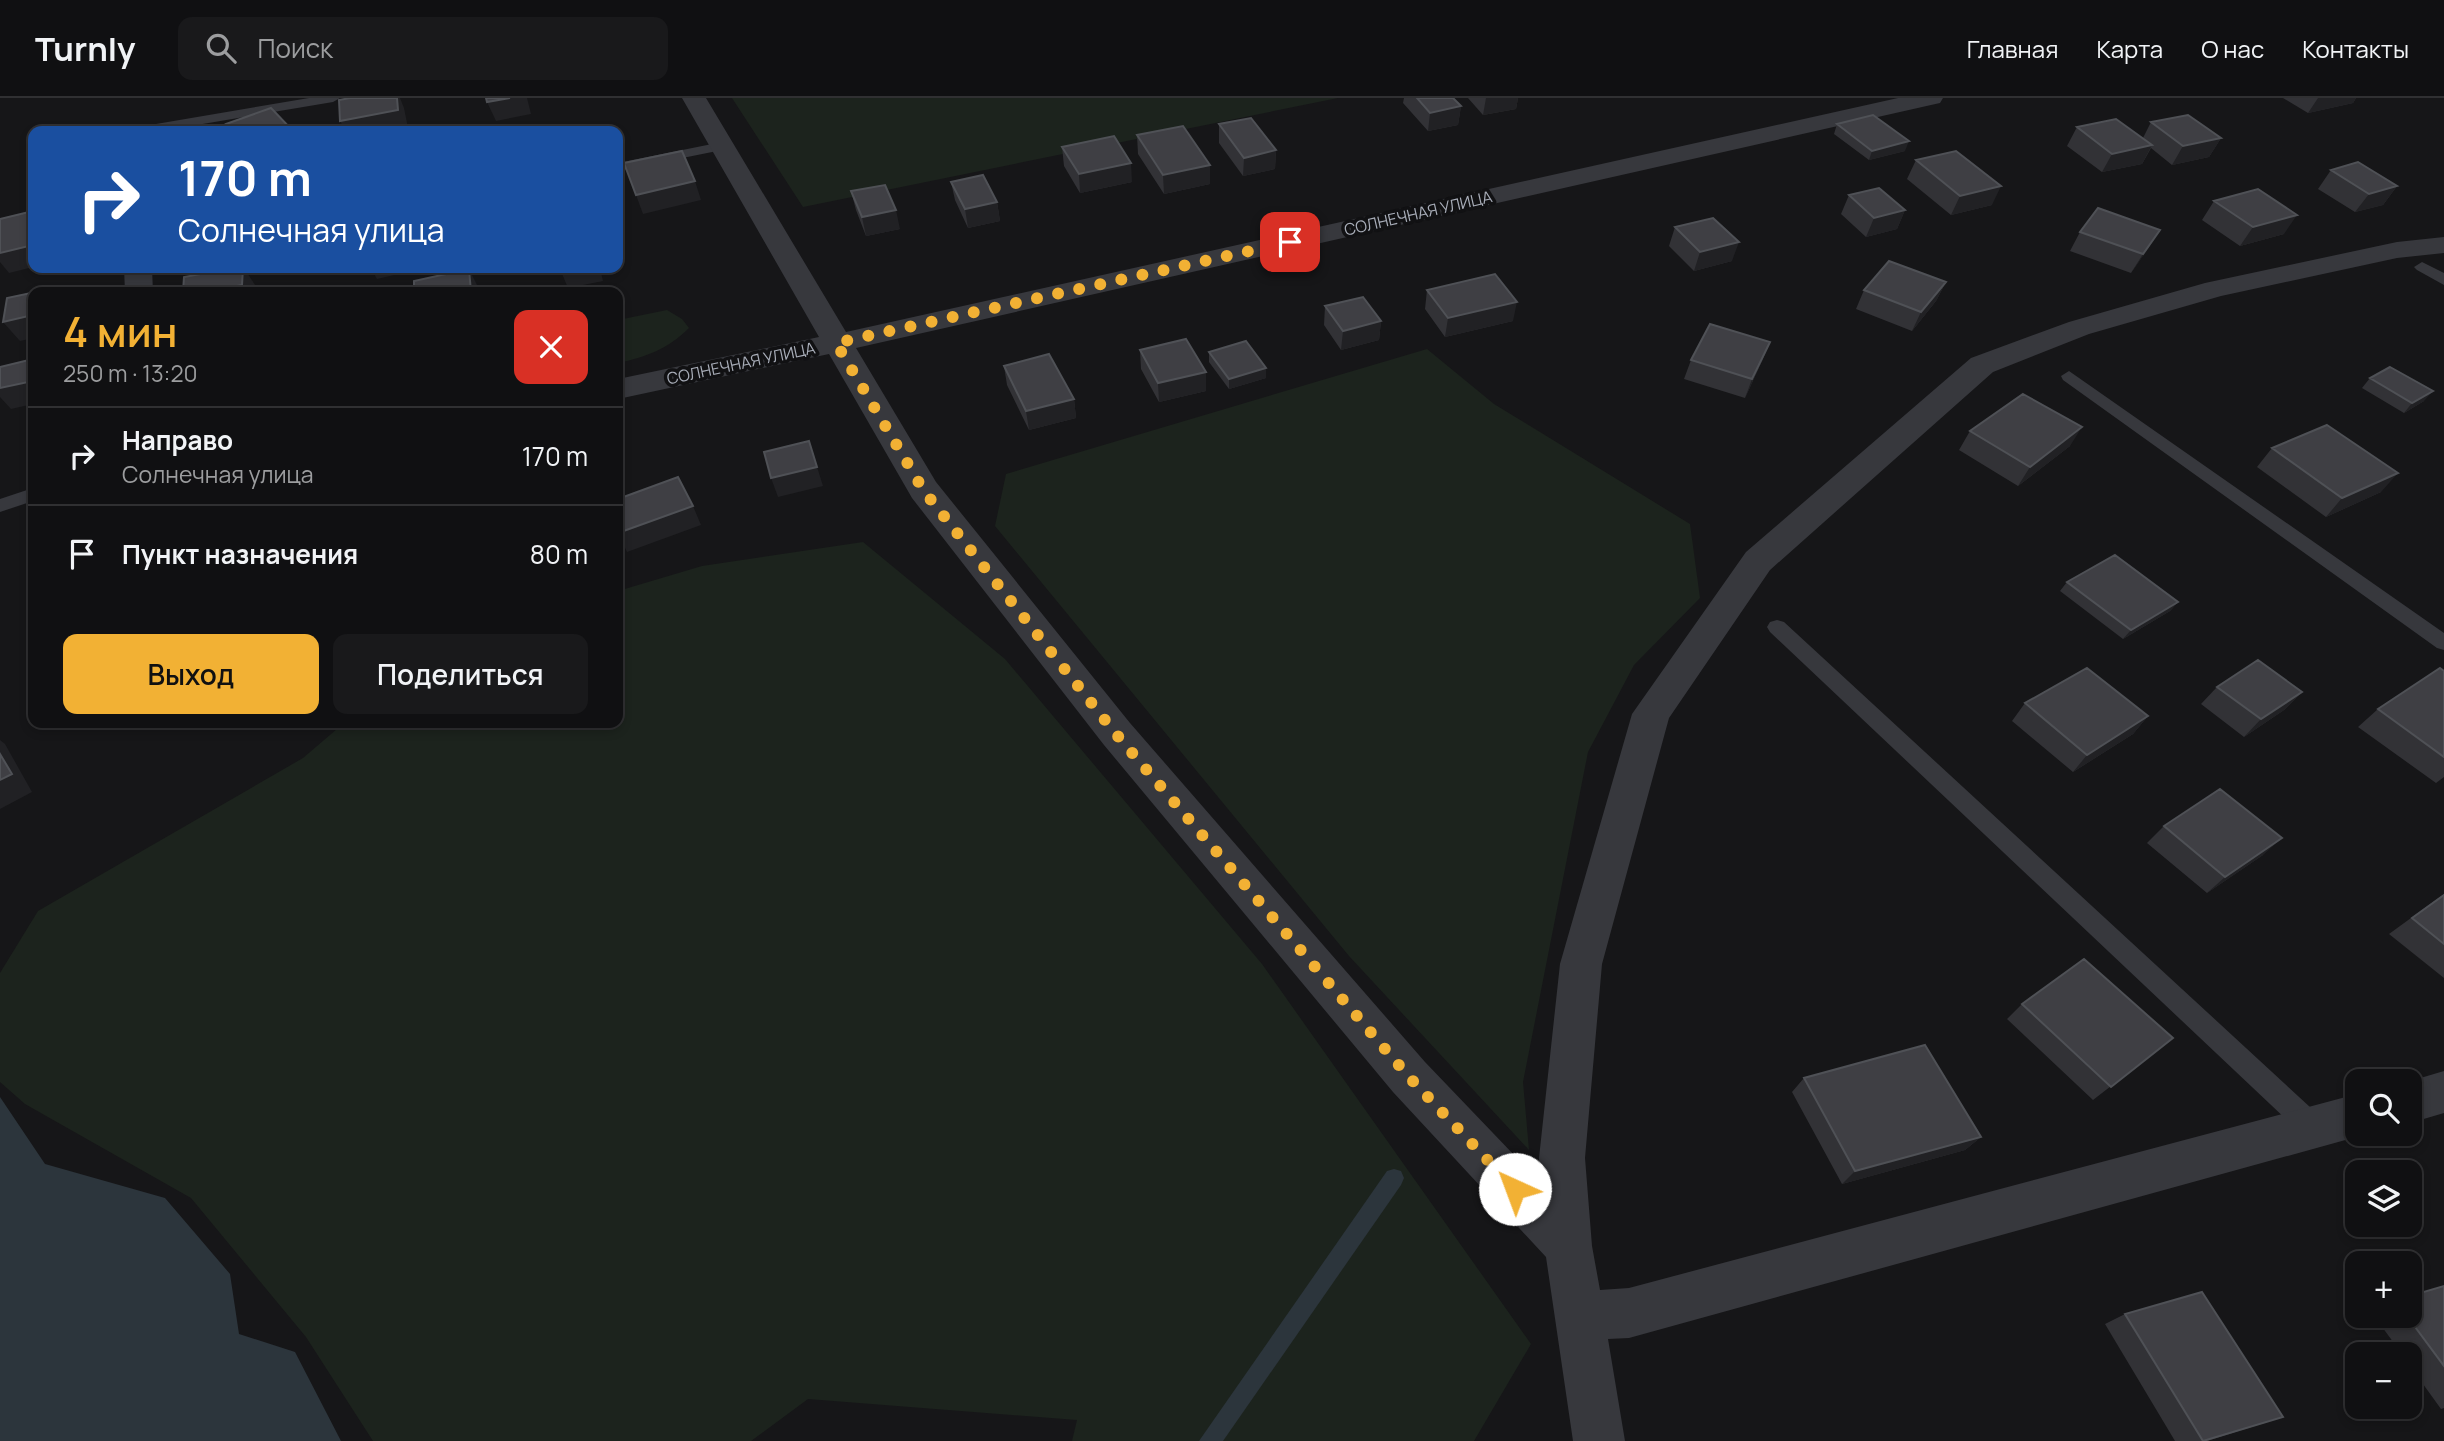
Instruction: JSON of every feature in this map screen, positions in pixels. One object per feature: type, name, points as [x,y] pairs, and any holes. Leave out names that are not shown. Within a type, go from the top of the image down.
[{"type":"street","points":[[694,98],[924,491],[1116,734],[1409,1077],[1568,1246]]},
{"type":"street","name":"СОЛНЕЧНАЯ УЛИЦА","points":[[623,388],[836,343],[1931,98]]},
{"type":"street","points":[[1599,1441],[1568,1246],[1562,1158],[1581,964],[1651,714],[1758,561],[1982,365],[2079,328],[2215,289],[2397,250],[2433,256]]},
{"type":"street","points":[[2422,1098],[2444,1092]]},
{"type":"street","points":[[1580,1316],[1629,1314],[2336,1122]]},
{"type":"lane","points":[[168,126],[333,98]]},
{"type":"lane","points":[[623,166],[722,146]]},
{"type":"lane","points":[[2433,256],[2444,280]]},
{"type":"lane","points":[[2069,376],[2444,643]]},
{"type":"lane","points":[[0,506],[28,496]]},
{"type":"lane","points":[[1777,627],[2336,1122]]},
{"type":"shaded area","points":[[732,98],[1338,98],[803,207]]},
{"type":"shaded area","points":[[667,310],[682,319],[689,328],[656,351],[623,362],[623,319]]},
{"type":"shaded area","points":[[1427,349],[1494,404],[1690,524],[1700,598],[1634,665],[1588,752],[1523,1082],[1529,1150],[1349,956],[995,526],[1006,474]]},
{"type":"shaded area","points":[[863,542],[1005,659],[1262,964],[1531,1344],[1474,1441],[1072,1441],[1077,1420],[808,1399],[751,1441],[373,1441],[306,1337],[191,1198],[25,1104],[0,1082],[0,973],[38,911],[303,758],[338,728],[623,728],[623,590],[702,566]]},
{"type":"shaded area","points":[[0,1097],[45,1164],[165,1198],[230,1274],[239,1334],[295,1352],[341,1441],[0,1441]]},
{"type":"building","points":[[397,98],[398,110],[340,121],[339,100]]},
{"type":"building","points":[[486,98],[510,98],[487,102]]},
{"type":"building","points":[[1417,98],[1453,98],[1461,106],[1430,113]]},
{"type":"building","points":[[271,108],[288,126],[228,126],[226,124]]},
{"type":"building","points":[[1873,115],[1909,141],[1872,151],[1837,124]]},
{"type":"building","points":[[2188,115],[2221,138],[2183,146],[2151,122]]},
{"type":"building","points":[[1251,118],[1276,150],[1244,158],[1219,124]]},
{"type":"building","points":[[2116,119],[2152,145],[2112,154],[2077,127]]},
{"type":"building","points":[[1183,126],[1210,165],[1163,175],[1137,135]]},
{"type":"building","points":[[1114,136],[1131,163],[1079,174],[1062,147]]},
{"type":"building","points":[[682,151],[695,181],[636,195],[624,163]]},
{"type":"building","points":[[1956,151],[2001,186],[1960,196],[1916,160]]},
{"type":"building","points":[[2358,162],[2397,186],[2369,194],[2331,170]]},
{"type":"building","points":[[983,175],[997,202],[965,209],[951,182]]},
{"type":"building","points":[[885,185],[896,210],[862,217],[851,191]]},
{"type":"building","points":[[1879,188],[1905,210],[1874,218],[1849,195]]},
{"type":"building","points":[[2258,189],[2297,215],[2253,227],[2214,201]]},
{"type":"building","points":[[2098,208],[2160,230],[2143,254],[2080,232]]},
{"type":"building","points":[[28,212],[28,246],[0,253],[0,219]]},
{"type":"building","points":[[1713,218],[1739,242],[1700,252],[1675,227]]},
{"type":"building","points":[[1889,261],[1946,282],[1921,312],[1864,290]]},
{"type":"building","points":[[206,273],[243,273],[242,285],[232,287],[183,287],[184,277]]},
{"type":"building","points":[[451,273],[469,273],[471,287],[414,287],[414,281]]},
{"type":"building","points":[[1495,274],[1517,302],[1448,318],[1427,290]]},
{"type":"building","points":[[28,294],[28,316],[3,322],[7,298]]},
{"type":"building","points":[[1363,297],[1381,321],[1343,331],[1325,306]]},
{"type":"building","points":[[1710,324],[1770,342],[1752,379],[1691,360]]},
{"type":"building","points":[[1186,339],[1206,372],[1158,383],[1140,350]]},
{"type":"building","points":[[1246,341],[1266,368],[1229,379],[1209,352]]},
{"type":"building","points":[[1049,354],[1074,399],[1026,411],[1004,366]]},
{"type":"building","points":[[28,360],[28,382],[0,388],[0,367]]},
{"type":"building","points":[[2390,367],[2433,391],[2412,403],[2370,378]]},
{"type":"building","points":[[2023,394],[2082,427],[2030,467],[1970,431]]},
{"type":"building","points":[[2327,425],[2398,473],[2342,498],[2272,448]]},
{"type":"building","points":[[809,441],[817,467],[771,478],[764,452]]},
{"type":"building","points":[[678,477],[693,506],[623,531],[623,497]]},
{"type":"building","points":[[2115,555],[2178,602],[2131,630],[2067,582]]},
{"type":"building","points":[[2258,660],[2302,692],[2261,719],[2217,687]]},
{"type":"building","points":[[2087,668],[2148,716],[2087,755],[2025,703]]},
{"type":"building","points":[[2440,668],[2444,671],[2444,757],[2378,709]]},
{"type":"building","points":[[0,754],[12,774],[0,780]]},
{"type":"building","points":[[2220,789],[2282,838],[2225,877],[2164,826]]},
{"type":"building","points":[[2444,895],[2444,944],[2412,918]]},
{"type":"building","points":[[2084,959],[2173,1038],[2111,1087],[2022,1004]]},
{"type":"building","points":[[1925,1045],[1981,1137],[1855,1171],[1804,1078]]},
{"type":"building","points":[[2444,1286],[2444,1366],[2416,1328],[2422,1328],[2422,1292]]},
{"type":"building","points":[[2202,1292],[2283,1417],[2203,1441],[2125,1314]]},
{"type":"waterway","points":[[1210,1441],[1394,1178]]},
{"type":"route","points":[[1290,242],[836,343],[924,491],[1116,734],[1409,1077],[1515,1189]]}]
